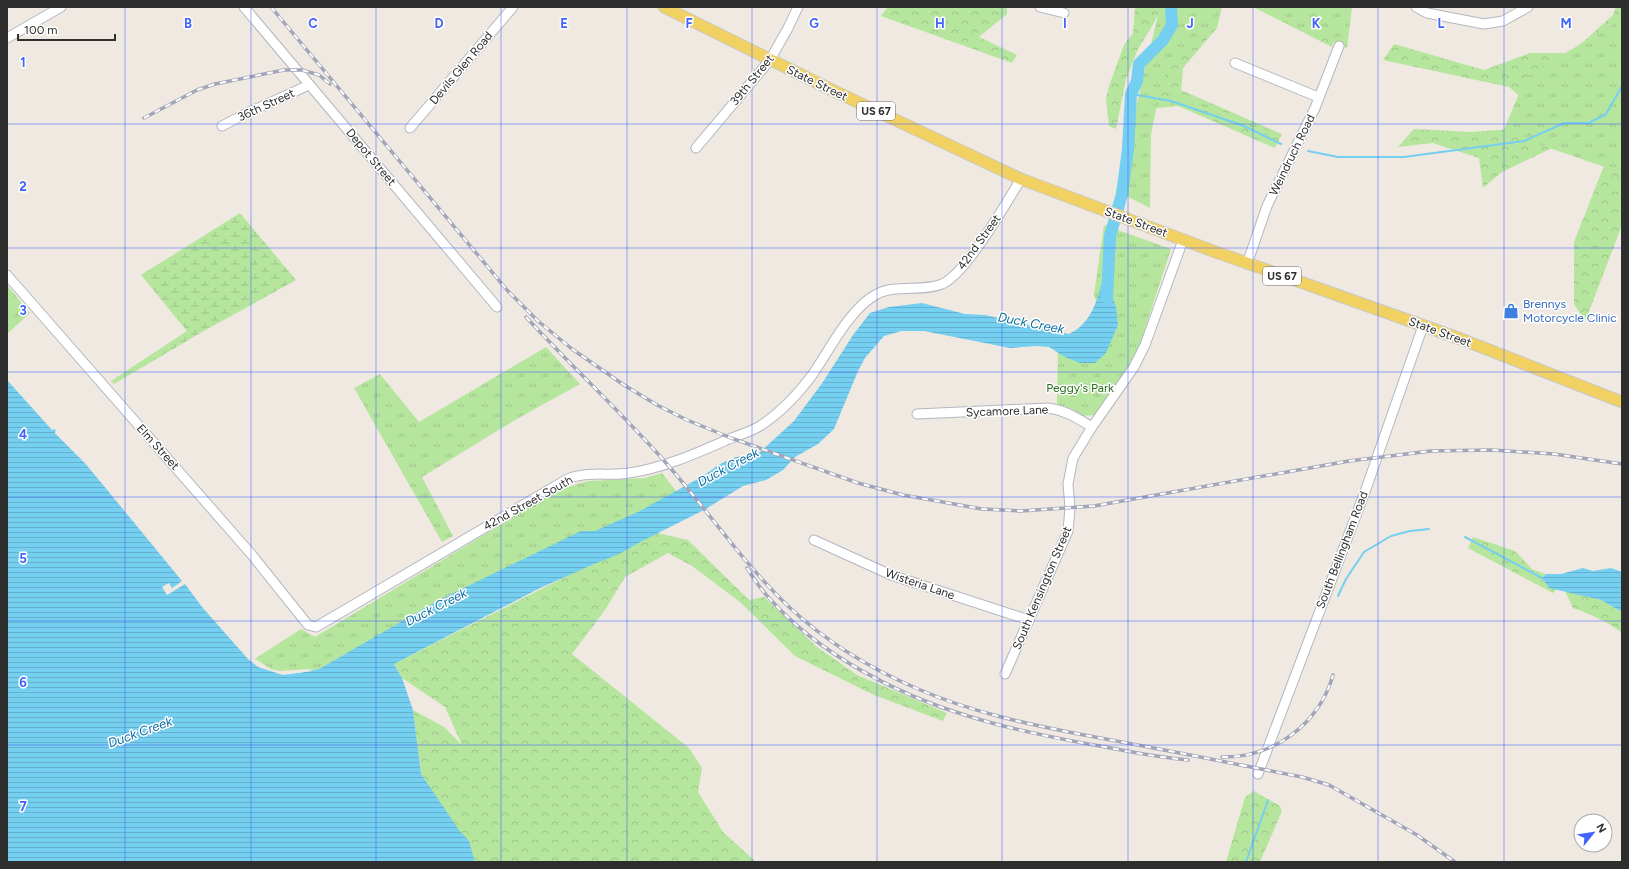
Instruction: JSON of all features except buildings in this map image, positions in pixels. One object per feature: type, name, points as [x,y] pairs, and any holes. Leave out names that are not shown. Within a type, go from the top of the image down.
[{"type":"main road","name":"State Street","points":[[664,7],[770,60],[1021,179],[1247,264],[1423,326],[1622,402]]},
{"type":"street","points":[[7,38],[61,7]]},
{"type":"street","name":"Depot Street","points":[[244,7],[497,307]]},
{"type":"street","name":"Devils Glen Road","points":[[410,128],[513,7]]},
{"type":"street","name":"39th Street","points":[[696,148],[770,60],[798,7]]},
{"type":"street","points":[[1040,7],[1064,13]]},
{"type":"street","points":[[1416,7],[1427,13],[1484,24],[1503,21],[1528,7]]},
{"type":"street","name":"Weindruch Road","points":[[1247,264],[1268,206],[1315,108],[1339,46]]},
{"type":"street","points":[[1235,63],[1318,97]]},
{"type":"street","name":"36th Street","points":[[222,126],[242,115],[309,85]]},
{"type":"street","name":"42nd Street","points":[[802,387],[813,374],[838,334],[862,305],[877,293],[896,289],[942,285],[955,276],[990,230],[1021,179]]},
{"type":"street","name":"South Kensington Street","points":[[1005,674],[1068,531],[1070,512],[1068,484],[1073,458],[1092,427],[1134,367],[1145,345],[1183,240]]},
{"type":"street","name":"Elm Street","points":[[7,275],[248,549],[306,622]]},
{"type":"street","name":"South Bellingham Road","points":[[1258,774],[1366,489],[1423,326]]},
{"type":"street","name":"42nd Street South","points":[[306,622],[308,625],[316,627],[564,481],[577,476],[629,473],[667,464],[759,427],[776,414],[802,387]]},
{"type":"street","name":"Sycamore Lane","points":[[917,414],[1048,408],[1058,409],[1092,427]]},
{"type":"street","name":"Wisteria Lane","points":[[814,540],[891,575],[1029,620]]},
{"type":"green space","points":[[888,7],[1007,7],[1007,14],[979,37],[1017,55],[1012,63],[881,16]]},
{"type":"green space","points":[[1135,7],[1162,7],[1138,49],[1126,79],[1116,129],[1109,126],[1106,99],[1109,86],[1124,45],[1133,33]]},
{"type":"green space","points":[[1160,7],[1222,7],[1213,27],[1194,47],[1166,70],[1163,82],[1167,88],[1267,130],[1272,137],[1160,90],[1151,134],[1150,208],[1116,191]]},
{"type":"green space","points":[[1184,7],[1222,7],[1217,28],[1183,68],[1181,90],[1282,134],[1275,148],[1178,106],[1156,108],[1132,132],[1146,65],[1181,25]]},
{"type":"green space","points":[[1253,7],[1301,7],[1335,35],[1332,47]]},
{"type":"green space","points":[[1253,7],[1352,7],[1347,48],[1335,43]]},
{"type":"green space","points":[[1616,7],[1622,7],[1622,225],[1585,322],[1574,304],[1574,242],[1607,158],[1552,148],[1502,172],[1483,188],[1479,158],[1433,143],[1398,147],[1414,129],[1471,132],[1511,129],[1530,105],[1509,87],[1383,60],[1394,44],[1484,70],[1530,53],[1571,53],[1613,15]]},
{"type":"green space","points":[[1622,19],[1622,153],[1616,171],[1503,132],[1526,77]]},
{"type":"green space","points":[[240,213],[296,280],[202,332],[114,384],[111,381],[187,331],[141,275]]},
{"type":"green space","name":"Peggy's Park","points":[[1104,225],[1171,249],[1139,347],[1128,367],[1094,415],[1083,416],[1072,409],[1057,404],[1058,348],[1104,324],[1094,295]]},
{"type":"green space","points":[[7,285],[30,313],[7,334]]},
{"type":"green space","points":[[546,347],[580,384],[515,420],[422,477],[453,536],[442,542],[354,388],[380,374],[419,422]]},
{"type":"green space","points":[[662,473],[689,508],[394,664],[345,654],[319,669],[279,673],[271,671],[253,660],[301,629],[315,637],[562,488],[589,481],[645,478]]},
{"type":"green space","points":[[653,532],[688,540],[749,600],[764,597],[817,647],[857,675],[947,713],[943,721],[874,695],[795,656],[740,602],[692,566],[668,553],[625,577],[605,610],[572,654],[689,748],[702,768],[698,792],[723,832],[756,862],[475,862],[421,774],[413,710],[444,727],[462,745],[445,707],[402,678],[394,664]]},
{"type":"green space","points":[[1473,537],[1515,551],[1533,570],[1546,574],[1542,578],[1549,587],[1557,589],[1553,593],[1468,548]]},
{"type":"green space","points":[[1565,591],[1601,600],[1622,612],[1622,633],[1611,625],[1573,608]]},
{"type":"green space","points":[[1254,791],[1280,806],[1282,811],[1260,862],[1226,862],[1245,797]]},
{"type":"water","points":[[1103,281],[1107,281],[1116,307],[1118,325],[1106,353],[1095,363],[1080,363],[1065,357],[1049,347],[1036,346],[1010,348],[924,331],[902,331],[884,336],[865,358],[858,371],[834,429],[818,444],[795,457],[783,470],[766,480],[743,486],[704,510],[617,555],[538,589],[394,664],[402,678],[413,710],[421,774],[459,830],[469,841],[475,862],[7,862],[7,378],[52,429],[55,428],[55,433],[85,463],[253,660],[272,671],[296,673],[319,669],[439,600],[581,531],[595,531],[640,511],[703,476],[720,464],[736,457],[758,454],[794,421],[823,382],[853,335],[870,313],[889,307],[922,303],[965,314],[985,315],[1069,334],[1079,328],[1087,320],[1095,305]]},
{"type":"water","points":[[1583,568],[1593,571],[1611,568],[1622,572],[1622,612],[1601,600],[1549,588],[1542,578],[1546,574],[1561,574]]},
{"type":"pier","points":[[7,376],[53,427],[56,427],[58,432],[86,461],[175,565],[185,570],[202,575],[206,579],[211,600],[216,612],[254,658],[271,669],[280,671],[309,669],[312,671],[283,675],[258,667],[248,659],[202,607],[185,584],[167,595],[162,587],[169,583],[172,588],[182,581],[85,463],[55,433],[55,429],[52,430],[7,380]]},
{"type":"waterway","name":"Duck Creek","points":[[1107,298],[1110,236],[1122,194],[1128,149],[1131,94],[1137,81],[1139,64],[1163,40],[1172,25],[1171,7]]},
{"type":"waterway","points":[[1308,151],[1338,157],[1404,157],[1524,141],[1564,123],[1589,123],[1606,114],[1622,86]]},
{"type":"waterway","points":[[1131,94],[1171,101],[1244,126],[1281,144]]},
{"type":"waterway","points":[[1338,596],[1346,579],[1364,552],[1391,536],[1410,531],[1429,529]]},
{"type":"waterway","points":[[1465,537],[1542,578]]},
{"type":"waterway","points":[[1246,862],[1268,800]]},
{"type":"railway","points":[[271,7],[507,290],[538,321],[572,349],[624,385],[657,405],[687,420],[731,438],[858,483],[903,495],[982,509],[1021,511],[1094,506],[1349,461],[1431,451],[1491,450],[1554,454],[1622,464]]},
{"type":"railway","points":[[144,118],[197,90],[215,84],[284,70],[302,70],[319,75],[330,84]]},
{"type":"railway","points":[[526,317],[667,464],[741,555],[788,606],[817,631],[849,653],[900,681],[938,697],[979,711],[1020,722],[1063,731],[1245,766]]},
{"type":"railway","points":[[747,568],[767,596],[812,638],[862,671],[915,697],[968,716],[1026,731],[1135,753],[1188,760]]},
{"type":"railway","points":[[1222,757],[1241,756],[1259,752],[1292,735],[1317,709],[1326,693],[1333,675]]},
{"type":"railway","points":[[1241,765],[1302,777],[1329,785],[1417,835],[1455,862]]},
{"type":"place","name":"Brennys Motorcycle Clinic","points":[[1511,311]]}]
